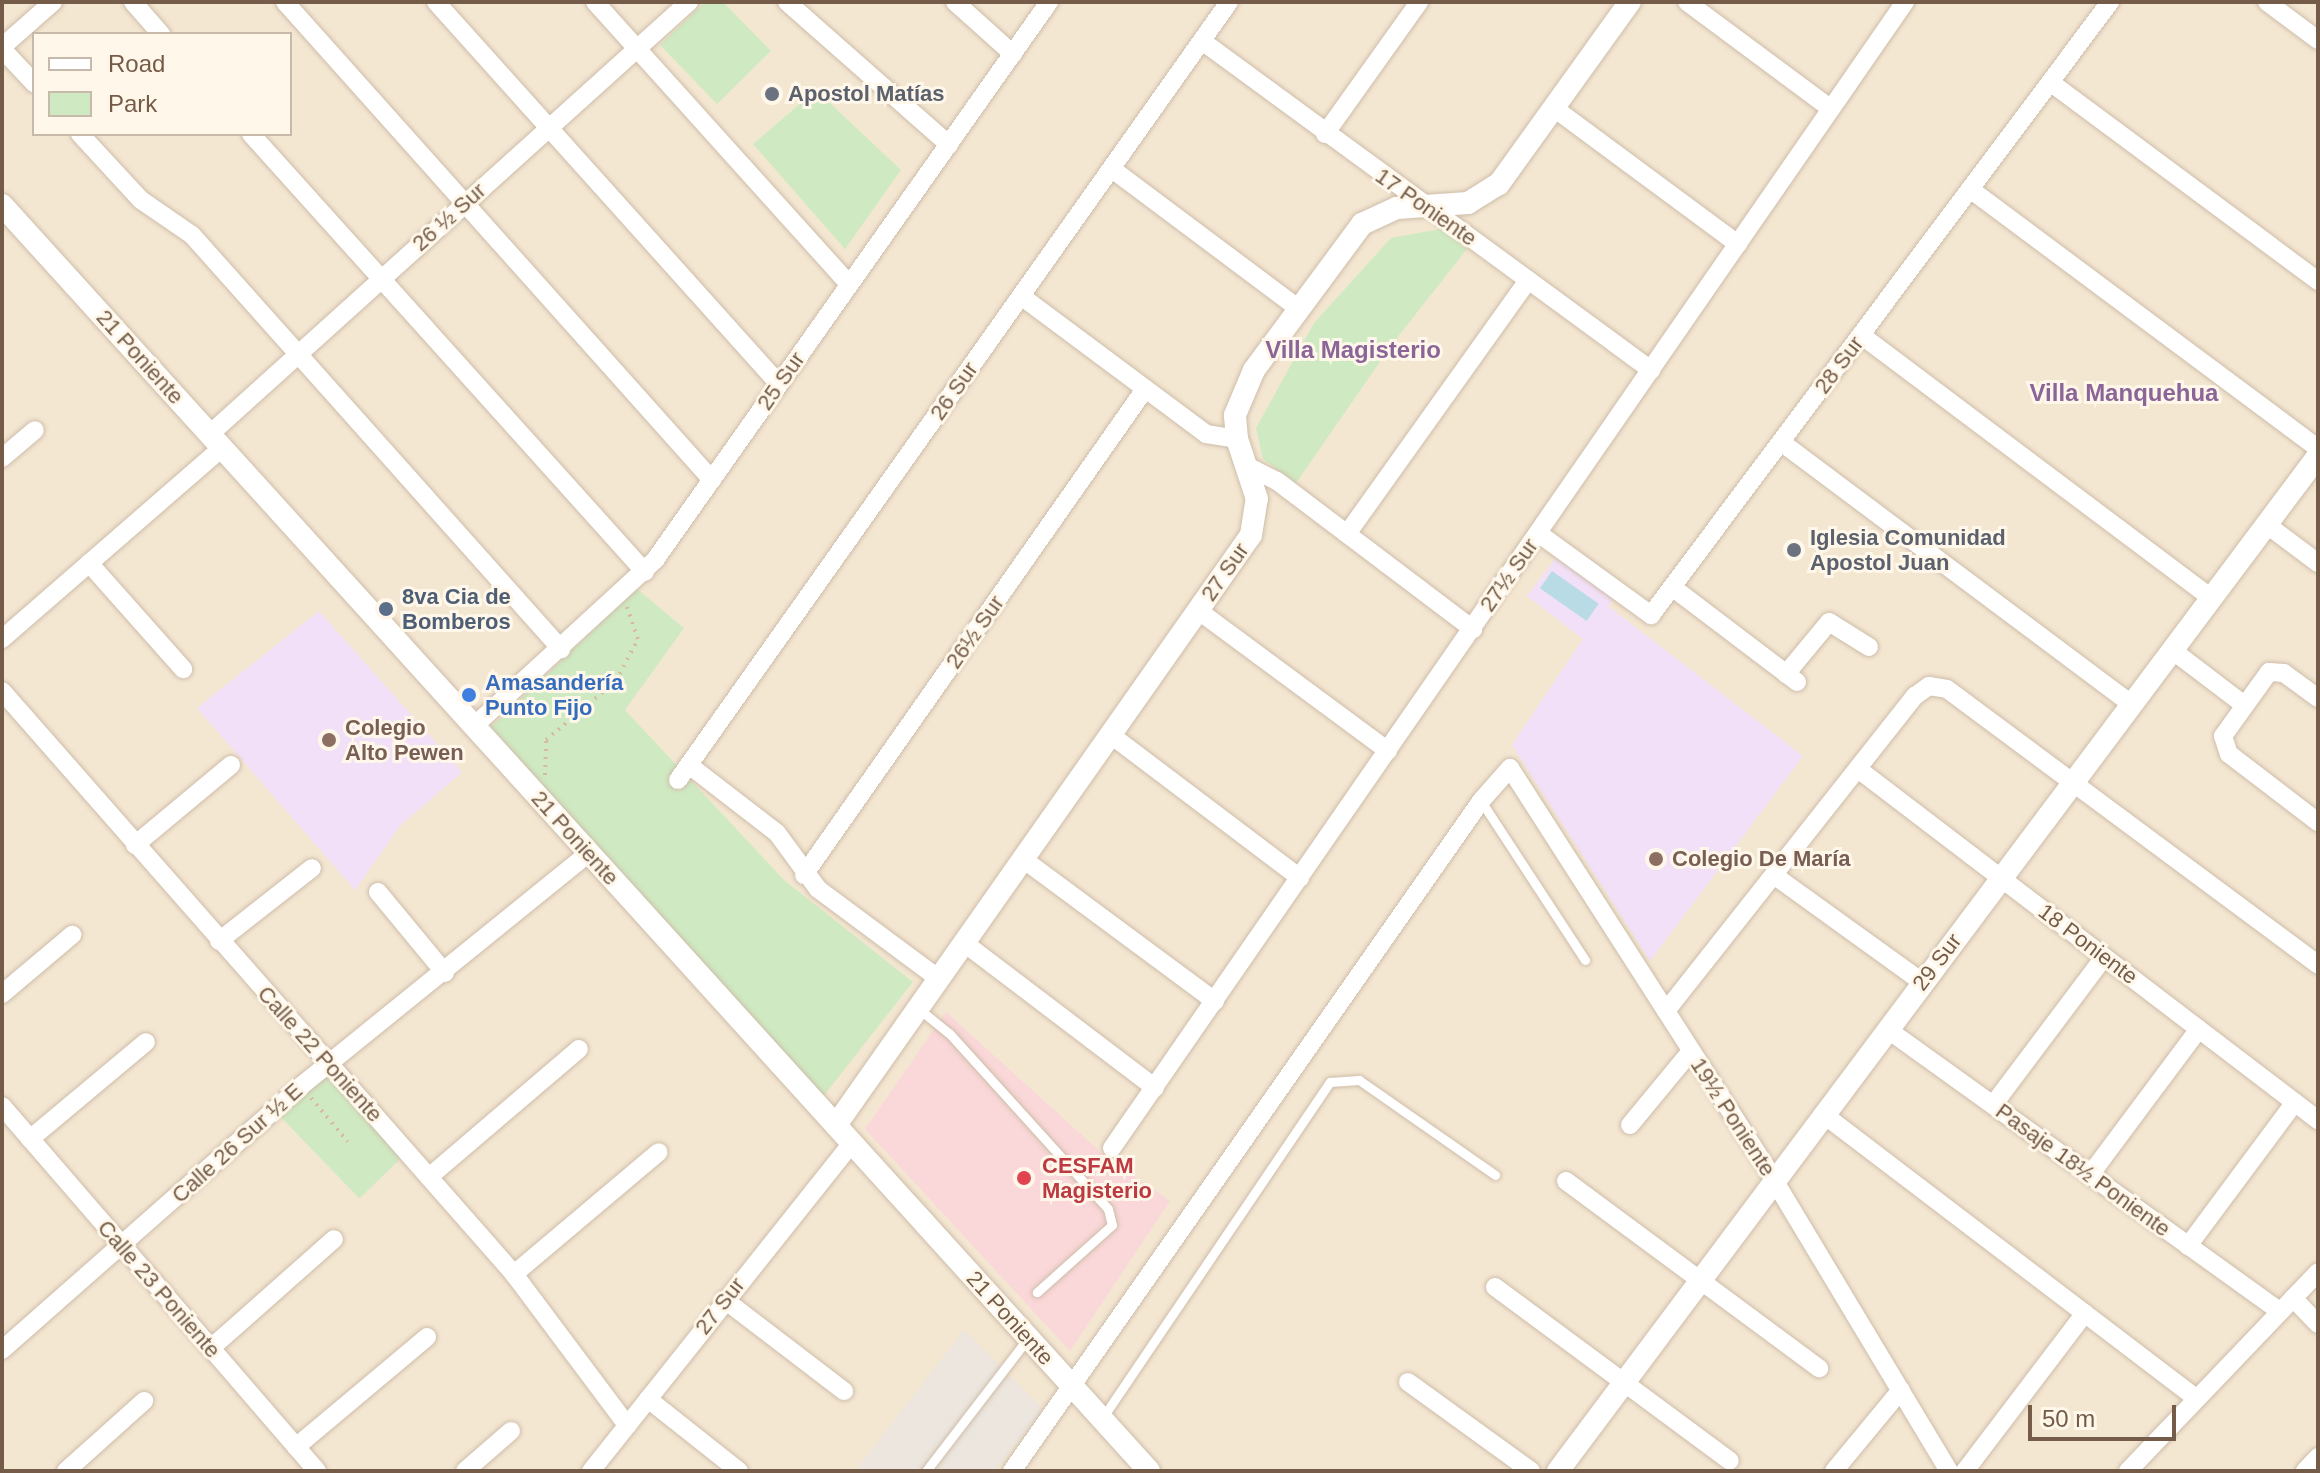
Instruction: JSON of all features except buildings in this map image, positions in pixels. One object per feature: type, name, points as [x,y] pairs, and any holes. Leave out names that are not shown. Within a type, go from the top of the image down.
[{"type":"street","points":[[32,81],[2,48],[53,2]]},
{"type":"street","points":[[133,2],[159,32]]},
{"type":"street","points":[[285,2],[712,480]]},
{"type":"street","points":[[436,2],[779,384]]},
{"type":"street","points":[[595,2],[849,284]]},
{"type":"street","name":"26 ½ Sur","points":[[2,639],[89,563],[216,441],[298,354],[689,2]]},
{"type":"street","points":[[787,2],[949,145]]},
{"type":"street","points":[[955,2],[1013,54]]},
{"type":"street","name":"25 Sur","points":[[474,726],[645,572],[1049,2]]},
{"type":"street","name":"26 Sur","points":[[804,875],[777,833],[683,773],[1229,2]]},
{"type":"street","points":[[1325,134],[1419,2]]},
{"type":"street","name":"27 Sur","points":[[836,1125],[1199,611],[1254,525],[1257,499],[1249,467],[1237,439],[1235,415],[1242,391],[1298,308],[1362,224],[1397,208],[1457,206],[1489,192],[1630,2]]},
{"type":"street","points":[[1687,2],[1831,109]]},
{"type":"street","name":"27½ Sur","points":[[1112,1148],[1905,2]]},
{"type":"street","name":"28 Sur","points":[[1538,533],[1651,615],[2110,2]]},
{"type":"street","points":[[2267,2],[2318,40]]},
{"type":"street","name":"17 Poniente","points":[[1202,41],[1423,207],[1651,370]]},
{"type":"street","points":[[2050,82],[2318,281]]},
{"type":"street","points":[[1554,108],[1738,244]]},
{"type":"street","points":[[82,136],[141,200],[192,235],[561,649]]},
{"type":"street","points":[[253,136],[645,572]]},
{"type":"street","points":[[1112,169],[1298,308]]},
{"type":"street","points":[[1970,189],[2318,448]]},
{"type":"street","name":"21 Poniente","points":[[2,205],[1149,1471]]},
{"type":"street","points":[[1347,534],[1528,280]]},
{"type":"street","points":[[1021,296],[1206,434],[1237,439]]},
{"type":"street","points":[[1861,335],[2211,598]]},
{"type":"street","name":"26½ Sur","points":[[804,875],[1145,389]]},
{"type":"street","points":[[2,458],[35,430]]},
{"type":"street","points":[[1781,442],[2131,704]]},
{"type":"street","name":"29 Sur","points":[[1558,1471],[2318,456]]},
{"type":"street","points":[[1249,467],[1347,534],[1473,629]]},
{"type":"street","points":[[2266,524],[2318,563]]},
{"type":"street","points":[[89,563],[183,669]]},
{"type":"street","points":[[1672,587],[1792,678],[1829,622],[1869,647]]},
{"type":"street","points":[[1199,611],[1388,751]]},
{"type":"street","points":[[2172,650],[2243,704]]},
{"type":"street","points":[[2318,698],[2273,670],[2243,704],[2225,731],[2229,754],[2318,822]]},
{"type":"street","points":[[1666,1011],[1915,696],[1929,686],[1947,689],[2318,965]]},
{"type":"street","name":"Calle 22 Poniente","points":[[2,691],[514,1274],[627,1425]]},
{"type":"street","points":[[1111,735],[1300,878]]},
{"type":"street","points":[[135,845],[231,765]]},
{"type":"street","name":"19½ Poniente","points":[[1481,801],[1510,768],[1774,1180],[1949,1471]]},
{"type":"street","name":"18 Poniente","points":[[1858,769],[2318,1120]]},
{"type":"street","points":[[1012,1471],[1074,1389],[1481,801]]},
{"type":"street","name":"Calle 26 Sur ½ E","points":[[2,1350],[301,1086],[445,973],[589,853]]},
{"type":"street","points":[[1023,859],[1215,1001]]},
{"type":"street","points":[[219,941],[312,868]]},
{"type":"street","points":[[804,875],[938,978]]},
{"type":"street","points":[[1775,876],[1922,982]]},
{"type":"street","points":[[378,892],[445,973]]},
{"type":"street","points":[[2,994],[72,935]]},
{"type":"street","points":[[963,942],[1155,1088]]},
{"type":"street","points":[[1993,1105],[2104,957]]},
{"type":"street","name":"Pasaje 18½ Poniente","points":[[1887,1029],[2188,1246],[2318,1324]]},
{"type":"street","points":[[2090,1175],[2199,1029]]},
{"type":"street","points":[[30,1139],[146,1042]]},
{"type":"street","points":[[429,1177],[579,1049]]},
{"type":"street","points":[[1630,1125],[1691,1051]]},
{"type":"street","points":[[2188,1246],[2295,1102]]},
{"type":"street","name":"Calle 23 Poniente","points":[[2,1106],[8,1127],[30,1139],[317,1471]]},
{"type":"street","points":[[1823,1114],[2196,1398]]},
{"type":"street","name":"27 Sur","points":[[591,1471],[852,1143]]},
{"type":"street","points":[[514,1274],[659,1152]]},
{"type":"street","points":[[1566,1181],[1819,1368]]},
{"type":"street","points":[[211,1348],[334,1239]]},
{"type":"street","points":[[2128,1471],[2318,1272]]},
{"type":"street","points":[[1495,1287],[1730,1461]]},
{"type":"street","points":[[725,1300],[844,1391]]},
{"type":"street","points":[[1965,1471],[2085,1313]]},
{"type":"street","points":[[296,1447],[427,1337]]},
{"type":"street","points":[[1408,1382],[1531,1471]]},
{"type":"street","points":[[1834,1471],[1901,1390]]},
{"type":"street","points":[[648,1399],[739,1471]]},
{"type":"street","points":[[66,1471],[144,1401]]},
{"type":"street","points":[[465,1471],[511,1431]]},
{"type":"street","points":[[2305,1471],[2318,1457]]},
{"type":"lane","points":[[1481,801],[1585,960]]},
{"type":"lane","points":[[917,1007],[949,1033],[1108,1209],[1112,1225],[1037,1292]]},
{"type":"lane","points":[[1101,1418],[1330,1082],[1359,1080],[1495,1175]]},
{"type":"lane","points":[[926,1471],[1028,1338]]},
{"type":"path","points":[[546,805],[546,740],[616,681],[638,639],[623,593]]},
{"type":"path","points":[[301,1086],[348,1142]]},
{"type":"shaded area","points":[[2,2],[2318,2],[2318,1471],[2,1471]]},
{"type":"shaded area","name":"Colegio De María","points":[[1556,558],[1613,599],[1608,606],[1803,756],[1650,961],[1512,745],[1583,639],[1527,596]]},
{"type":"shaded area","name":"Colegio Alto Pewen","points":[[319,611],[462,772],[400,826],[355,890],[197,708]]},
{"type":"shaded area","name":"CESFAM Magisterio","points":[[946,1012],[1105,1156],[1170,1201],[1070,1351],[865,1129]]},
{"type":"shaded area","points":[[964,1330],[1043,1409],[995,1471],[855,1471]]},
{"type":"green space","points":[[705,2],[723,2],[771,51],[717,104],[660,45]]},
{"type":"green space","points":[[816,90],[901,170],[845,249],[753,144]]},
{"type":"green space","points":[[1440,229],[1467,249],[1393,343],[1296,483],[1263,459],[1256,428],[1314,323],[1391,238]]},
{"type":"green space","points":[[637,589],[684,628],[625,710],[784,880],[913,982],[822,1098],[491,727]]},
{"type":"green space","points":[[327,1067],[408,1151],[359,1198],[278,1114]]},
{"type":"water","points":[[1552,571],[1599,604],[1587,621],[1540,588]]},
{"type":"place","name":"Apostol Matías","points":[[772,94]]},
{"type":"place","name":"Iglesia Comunidad Apostol Juan","points":[[1794,550]]},
{"type":"place","name":"8va Cia de Bomberos","points":[[386,609]]},
{"type":"place","name":"Amasandería Punto Fijo","points":[[469,695]]},
{"type":"place","name":"Colegio Alto Pewen","points":[[329,740]]},
{"type":"place","name":"Colegio De María","points":[[1656,859]]},
{"type":"place","name":"CESFAM Magisterio","points":[[1024,1178]]},
{"type":"district","name":"Villa Magisterio","points":[[1353,350]]},
{"type":"district","name":"Villa Manquehua","points":[[2124,393]]}]
